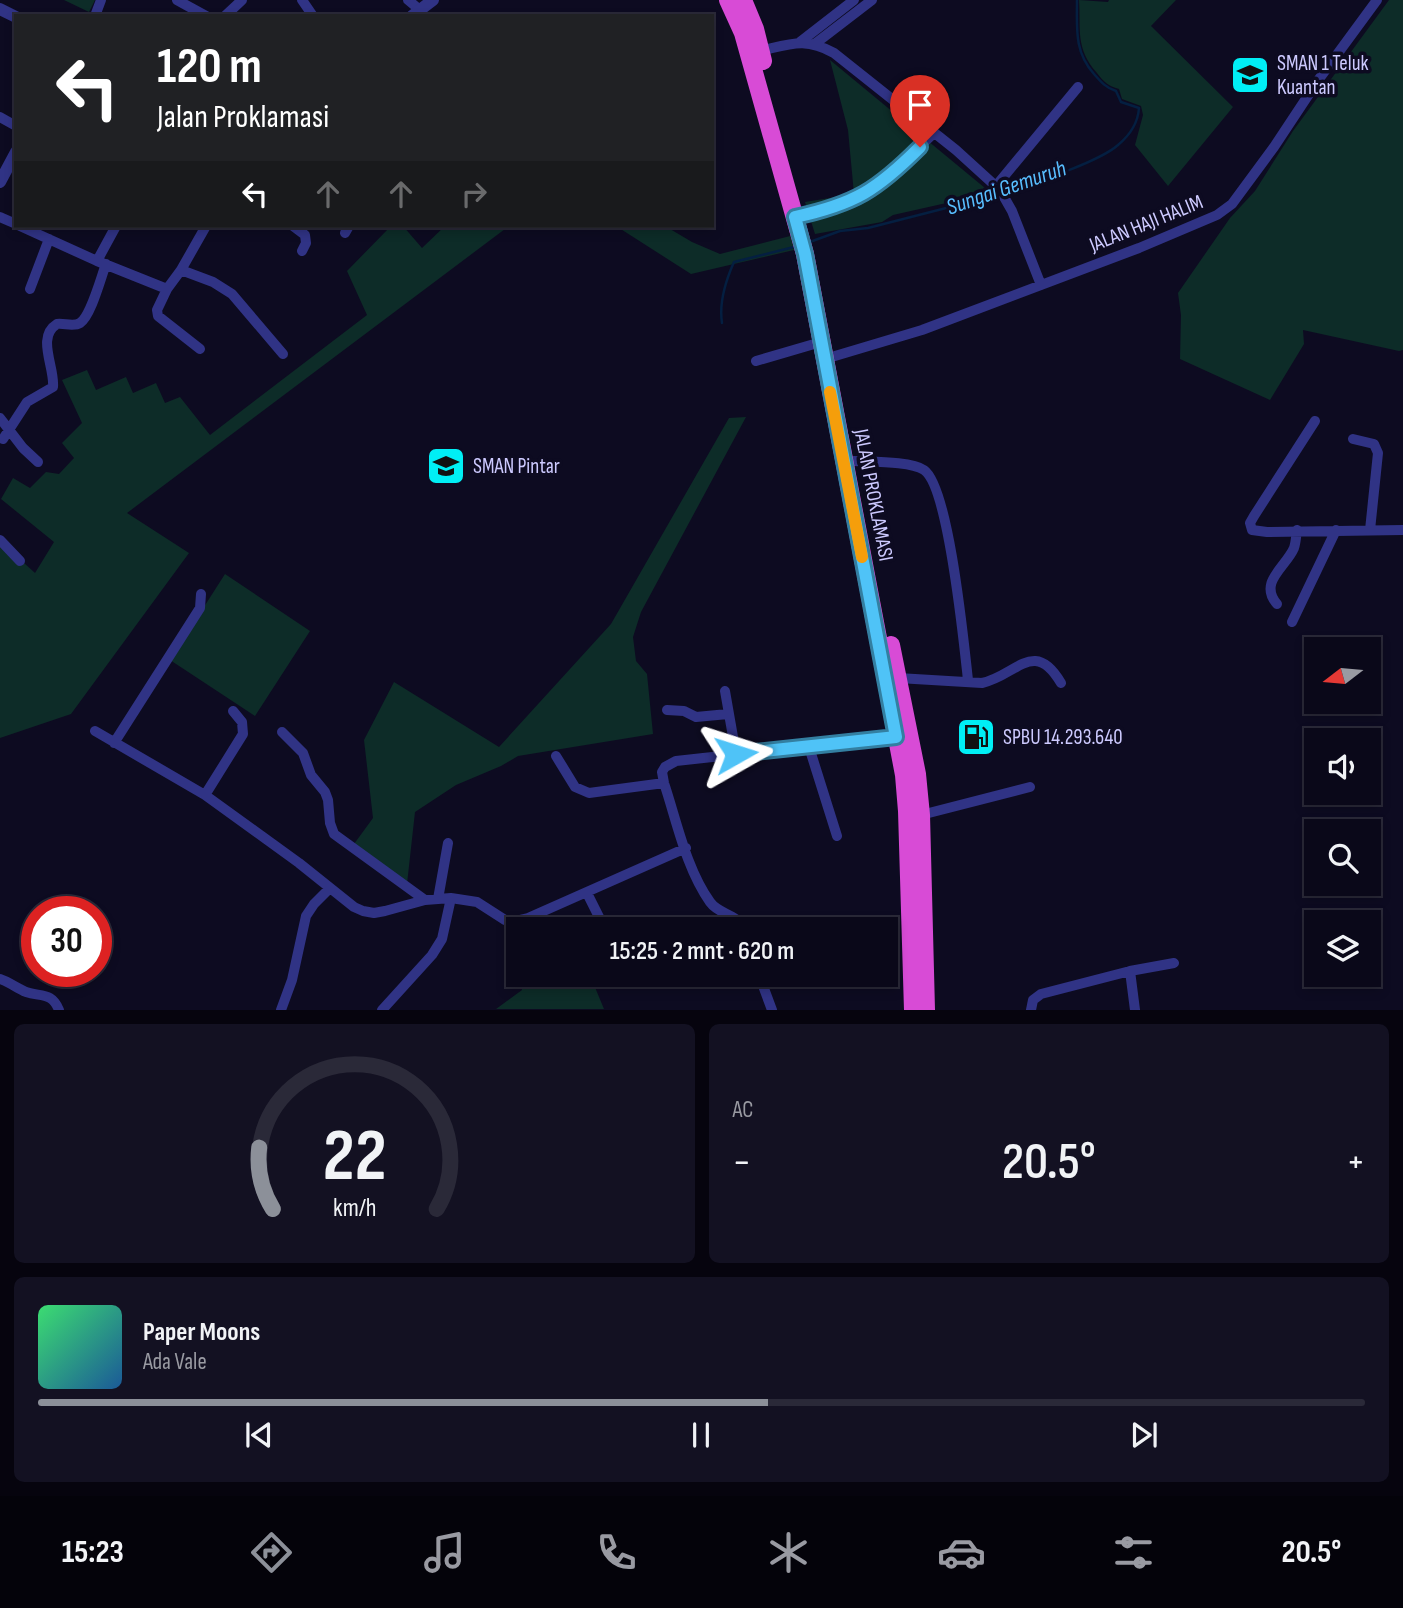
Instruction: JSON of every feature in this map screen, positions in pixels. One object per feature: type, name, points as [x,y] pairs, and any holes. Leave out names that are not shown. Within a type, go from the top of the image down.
[{"type":"highway","name":"JALAN PROKLAMASI","points":[[728,0],[761,51],[800,216]]},
{"type":"highway","name":"JALAN PROKLAMASI","points":[[743,0],[835,356],[885,641],[907,811],[917,952],[926,1010]]},
{"type":"highway","name":"JALAN PROKLAMASI","points":[[818,293],[821,342],[885,641],[898,678],[917,774],[921,815],[913,1010]]},
{"type":"street","points":[[177,0],[202,14]]},
{"type":"street","points":[[227,14],[242,0]]},
{"type":"street","points":[[408,0],[416,13],[433,0]]},
{"type":"street","points":[[800,42],[854,0]]},
{"type":"street","points":[[816,43],[872,0]]},
{"type":"street","name":"JALAN HAJI HALIM","points":[[835,356],[922,330],[1217,215],[1231,204],[1274,147],[1319,79],[1377,0]]},
{"type":"street","points":[[761,51],[800,42],[816,43],[834,53],[934,133],[1000,191],[1041,285]]},
{"type":"street","points":[[1000,191],[1078,87]]},
{"type":"street","points":[[800,216],[859,198],[874,189],[934,133]]},
{"type":"street","points":[[0,182],[14,156]]},
{"type":"street","points":[[25,228],[167,289]]},
{"type":"street","points":[[3,439],[27,402],[52,387],[53,376],[47,342],[49,330],[61,323],[81,322],[92,302],[101,263],[115,228]]},
{"type":"street","points":[[200,349],[158,316],[157,310],[205,228]]},
{"type":"street","points":[[297,228],[305,235],[306,243],[302,251]]},
{"type":"street","points":[[30,289],[49,239]]},
{"type":"street","points":[[181,270],[213,282],[232,294],[283,354]]},
{"type":"street","points":[[756,361],[821,342]]},
{"type":"street","points":[[0,418],[23,448],[38,462]]},
{"type":"street","points":[[1315,421],[1250,523],[1254,532],[1403,530]]},
{"type":"street","points":[[1353,439],[1374,444],[1378,453],[1370,530]]},
{"type":"street","points":[[854,461],[921,467],[930,475],[936,489],[954,570],[968,681]]},
{"type":"street","points":[[1277,604],[1270,591],[1270,583],[1293,549],[1297,530]]},
{"type":"street","points":[[1292,622],[1336,530]]},
{"type":"street","points":[[0,540],[20,561]]},
{"type":"street","points":[[114,743],[201,608],[201,594]]},
{"type":"street","points":[[898,678],[987,682],[1021,664],[1033,661],[1049,666],[1060,684]]},
{"type":"street","points":[[725,691],[736,754]]},
{"type":"street","points":[[667,710],[684,712],[696,718],[728,714]]},
{"type":"street","points":[[205,795],[243,734],[242,722],[233,711]]},
{"type":"street","points":[[95,732],[205,795],[354,907],[374,913],[425,900],[451,898],[477,902],[505,920],[515,921],[528,918],[685,848]]},
{"type":"street","points":[[282,732],[303,753],[310,775],[325,792],[334,834],[425,900]]},
{"type":"street","points":[[736,917],[716,908],[710,902],[685,848],[664,783],[663,772],[670,763],[896,737]]},
{"type":"street","points":[[809,747],[837,836]]},
{"type":"street","points":[[556,756],[575,788],[589,793],[664,783]]},
{"type":"street","points":[[921,815],[1030,787]]},
{"type":"street","points":[[438,899],[448,843]]},
{"type":"street","points":[[281,1010],[292,979],[306,916],[330,888]]},
{"type":"street","points":[[587,892],[599,917]]},
{"type":"street","points":[[382,1010],[432,955],[442,939],[451,898]]},
{"type":"street","points":[[1031,1010],[1033,999],[1041,994],[1130,971],[1174,963]]},
{"type":"street","points":[[1130,971],[1135,1010]]},
{"type":"street","points":[[0,979],[24,991],[48,996],[56,1001],[59,1010]]},
{"type":"street","points":[[763,987],[772,1010]]},
{"type":"green space","points":[[64,0],[95,0],[89,12]]},
{"type":"green space","points":[[1079,0],[1176,0],[1151,26],[1233,107],[1168,186],[1135,145],[1143,115],[1141,106],[1122,99],[1119,89],[1104,81],[1085,55],[1080,38]]},
{"type":"green space","points":[[1389,0],[1403,0],[1403,350],[1303,330],[1304,344],[1270,400],[1180,359],[1181,315],[1178,293],[1230,218],[1255,191],[1293,131]]},
{"type":"green space","points":[[830,60],[991,193],[893,215],[882,222],[815,234],[805,202],[854,194],[848,130]]},
{"type":"green space","points":[[389,228],[405,228],[422,248],[443,228],[506,228],[127,513],[189,553],[71,714],[0,738],[0,541],[35,573],[54,542],[1,499],[13,478],[30,488],[46,472],[59,474],[74,458],[62,443],[82,423],[62,380],[87,370],[96,390],[126,377],[133,393],[156,383],[165,403],[180,397],[210,435],[367,315],[347,271]]},
{"type":"green space","points":[[619,228],[668,228],[720,254],[794,235],[794,250],[691,274]]},
{"type":"green space","points":[[746,417],[641,612],[633,637],[636,661],[647,674],[653,734],[518,756],[456,785],[415,812],[407,884],[354,844],[373,818],[364,740],[394,682],[499,747],[611,624],[729,418]]},
{"type":"green space","points":[[225,574],[310,631],[255,716],[170,660]]},
{"type":"green space","points":[[521,987],[595,987],[604,1009],[496,1009],[522,990]]},
{"type":"waterway","name":"Sungai Gemuruh","points":[[1007,192],[1066,172],[1109,152],[1126,137],[1137,119],[1139,108],[1121,102],[1116,91],[1101,82],[1083,57],[1078,39],[1077,0]]},
{"type":"waterway","name":"Sungai Gemuruh","points":[[807,243],[840,231],[868,228],[997,195]]},
{"type":"waterway","name":"Sungai Gemuruh","points":[[722,323],[724,292],[734,262],[794,247]]},
{"type":"slow traffic","points":[[830,392],[862,557]]},
{"type":"place","name":"SMAN 1 Teluk Kuantan","points":[[1250,75]]},
{"type":"place","name":"SMAN Pintar","points":[[446,466]]},
{"type":"place","name":"SPBU 14.293.640","points":[[976,737]]},
{"type":"route","points":[[736,754],[896,737],[805,254],[795,217],[859,198],[886,180],[920,147]]}]
